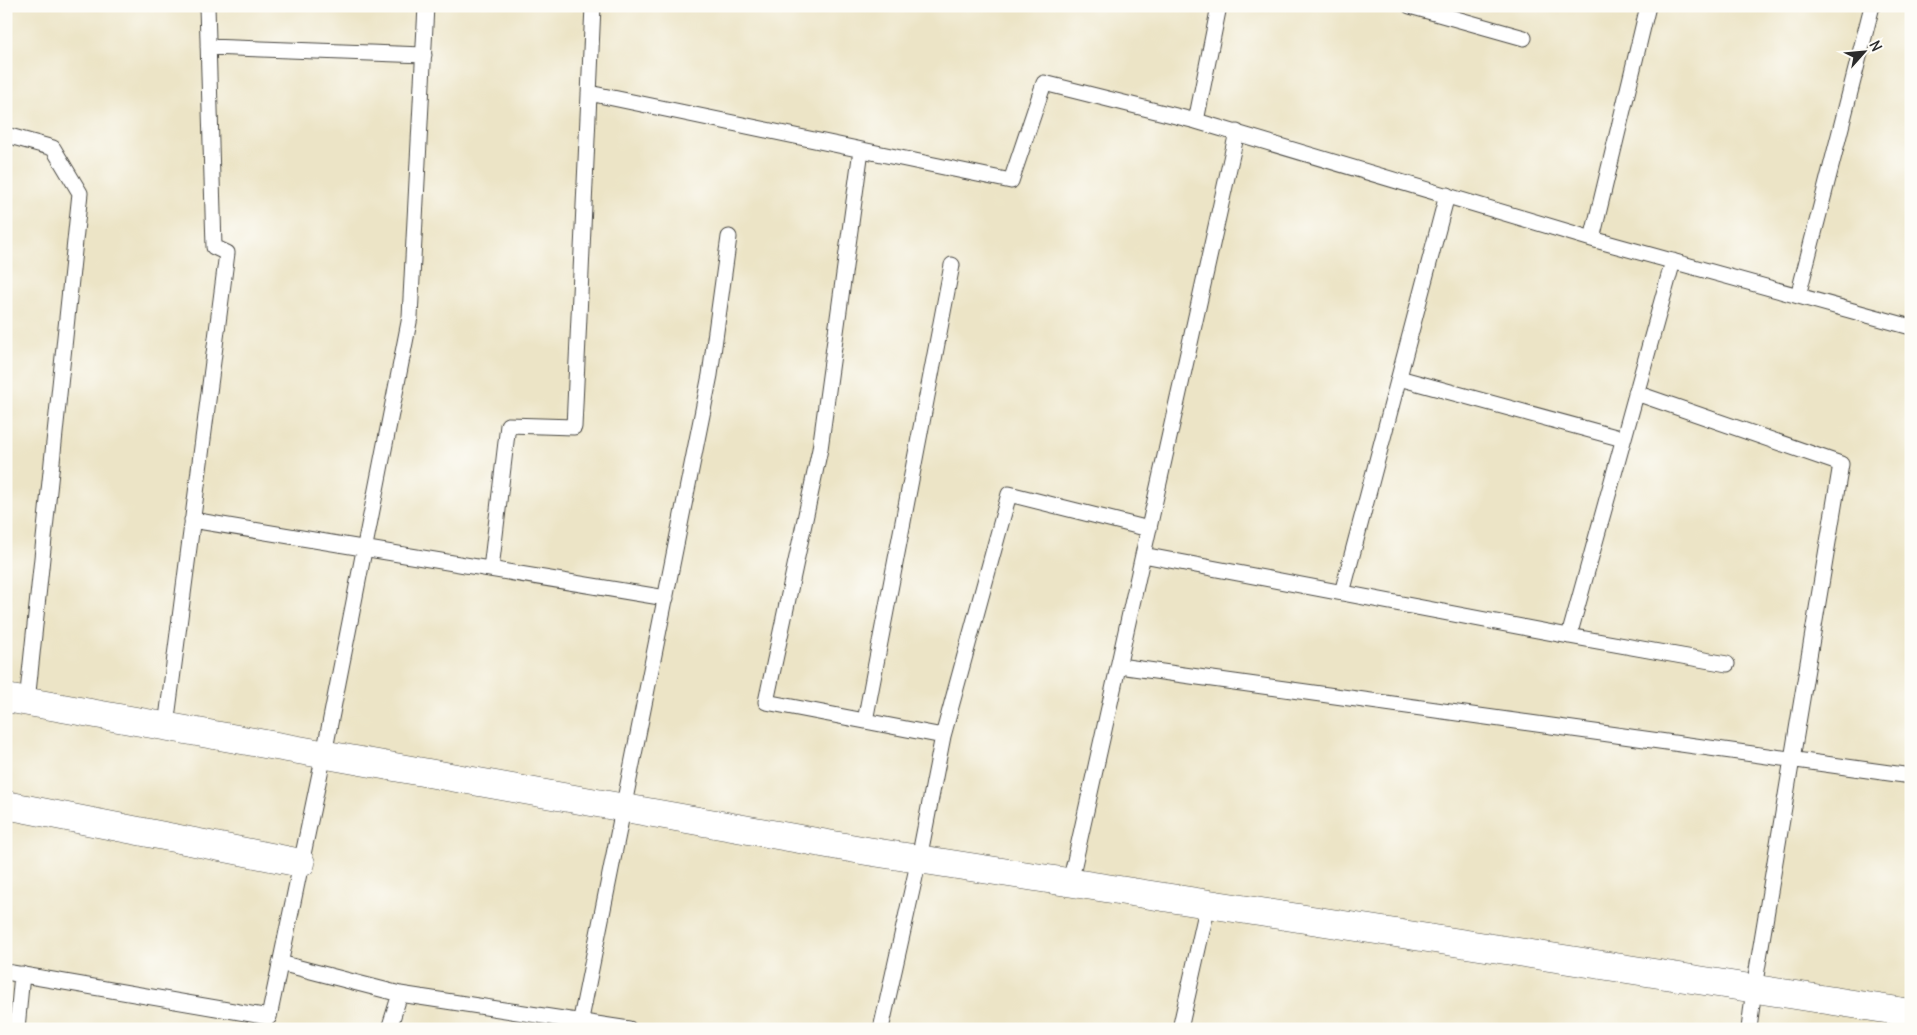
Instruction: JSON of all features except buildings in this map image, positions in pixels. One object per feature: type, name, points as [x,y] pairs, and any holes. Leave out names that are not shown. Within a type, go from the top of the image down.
[{"type":"street","points":[[17,700],[919,859],[1911,1013]]},
{"type":"street","points":[[6,805],[301,863]]},
{"type":"lane","points":[[166,726],[227,253],[214,247],[207,6]]},
{"type":"lane","points":[[6,972],[269,1017],[324,754],[410,317],[426,6]]},
{"type":"lane","points":[[491,569],[508,425],[574,427],[593,6]]},
{"type":"lane","points":[[1196,121],[1219,6]]},
{"type":"lane","points":[[1410,6],[1524,38]]},
{"type":"lane","points":[[1592,239],[1648,6]]},
{"type":"lane","points":[[1798,296],[1872,6]]},
{"type":"lane","points":[[208,47],[424,55]]},
{"type":"lane","points":[[589,93],[1011,181],[1044,83],[1237,132],[1592,239],[1911,327]]},
{"type":"lane","points":[[1070,882],[1237,132]]},
{"type":"lane","points":[[6,135],[53,148],[80,193],[17,700]]},
{"type":"lane","points":[[861,150],[820,449],[766,702],[943,736]]},
{"type":"lane","points":[[1342,593],[1447,195]]},
{"type":"lane","points":[[580,1025],[710,375],[729,237]]},
{"type":"lane","points":[[1569,636],[1673,261]]},
{"type":"lane","points":[[865,721],[952,266]]},
{"type":"lane","points":[[1399,378],[1623,439]]},
{"type":"lane","points":[[1636,393],[1841,464],[1748,1029]]},
{"type":"lane","points":[[881,1029],[919,859],[943,736],[1009,494],[1149,529]]},
{"type":"lane","points":[[192,520],[666,598]]},
{"type":"lane","points":[[1143,555],[1727,664]]},
{"type":"lane","points":[[1118,666],[1911,776]]},
{"type":"lane","points":[[1180,1029],[1208,904]]},
{"type":"lane","points":[[280,963],[400,994],[580,1025],[629,1029]]},
{"type":"lane","points":[[17,1029],[22,974]]},
{"type":"lane","points":[[389,1029],[400,994]]}]
